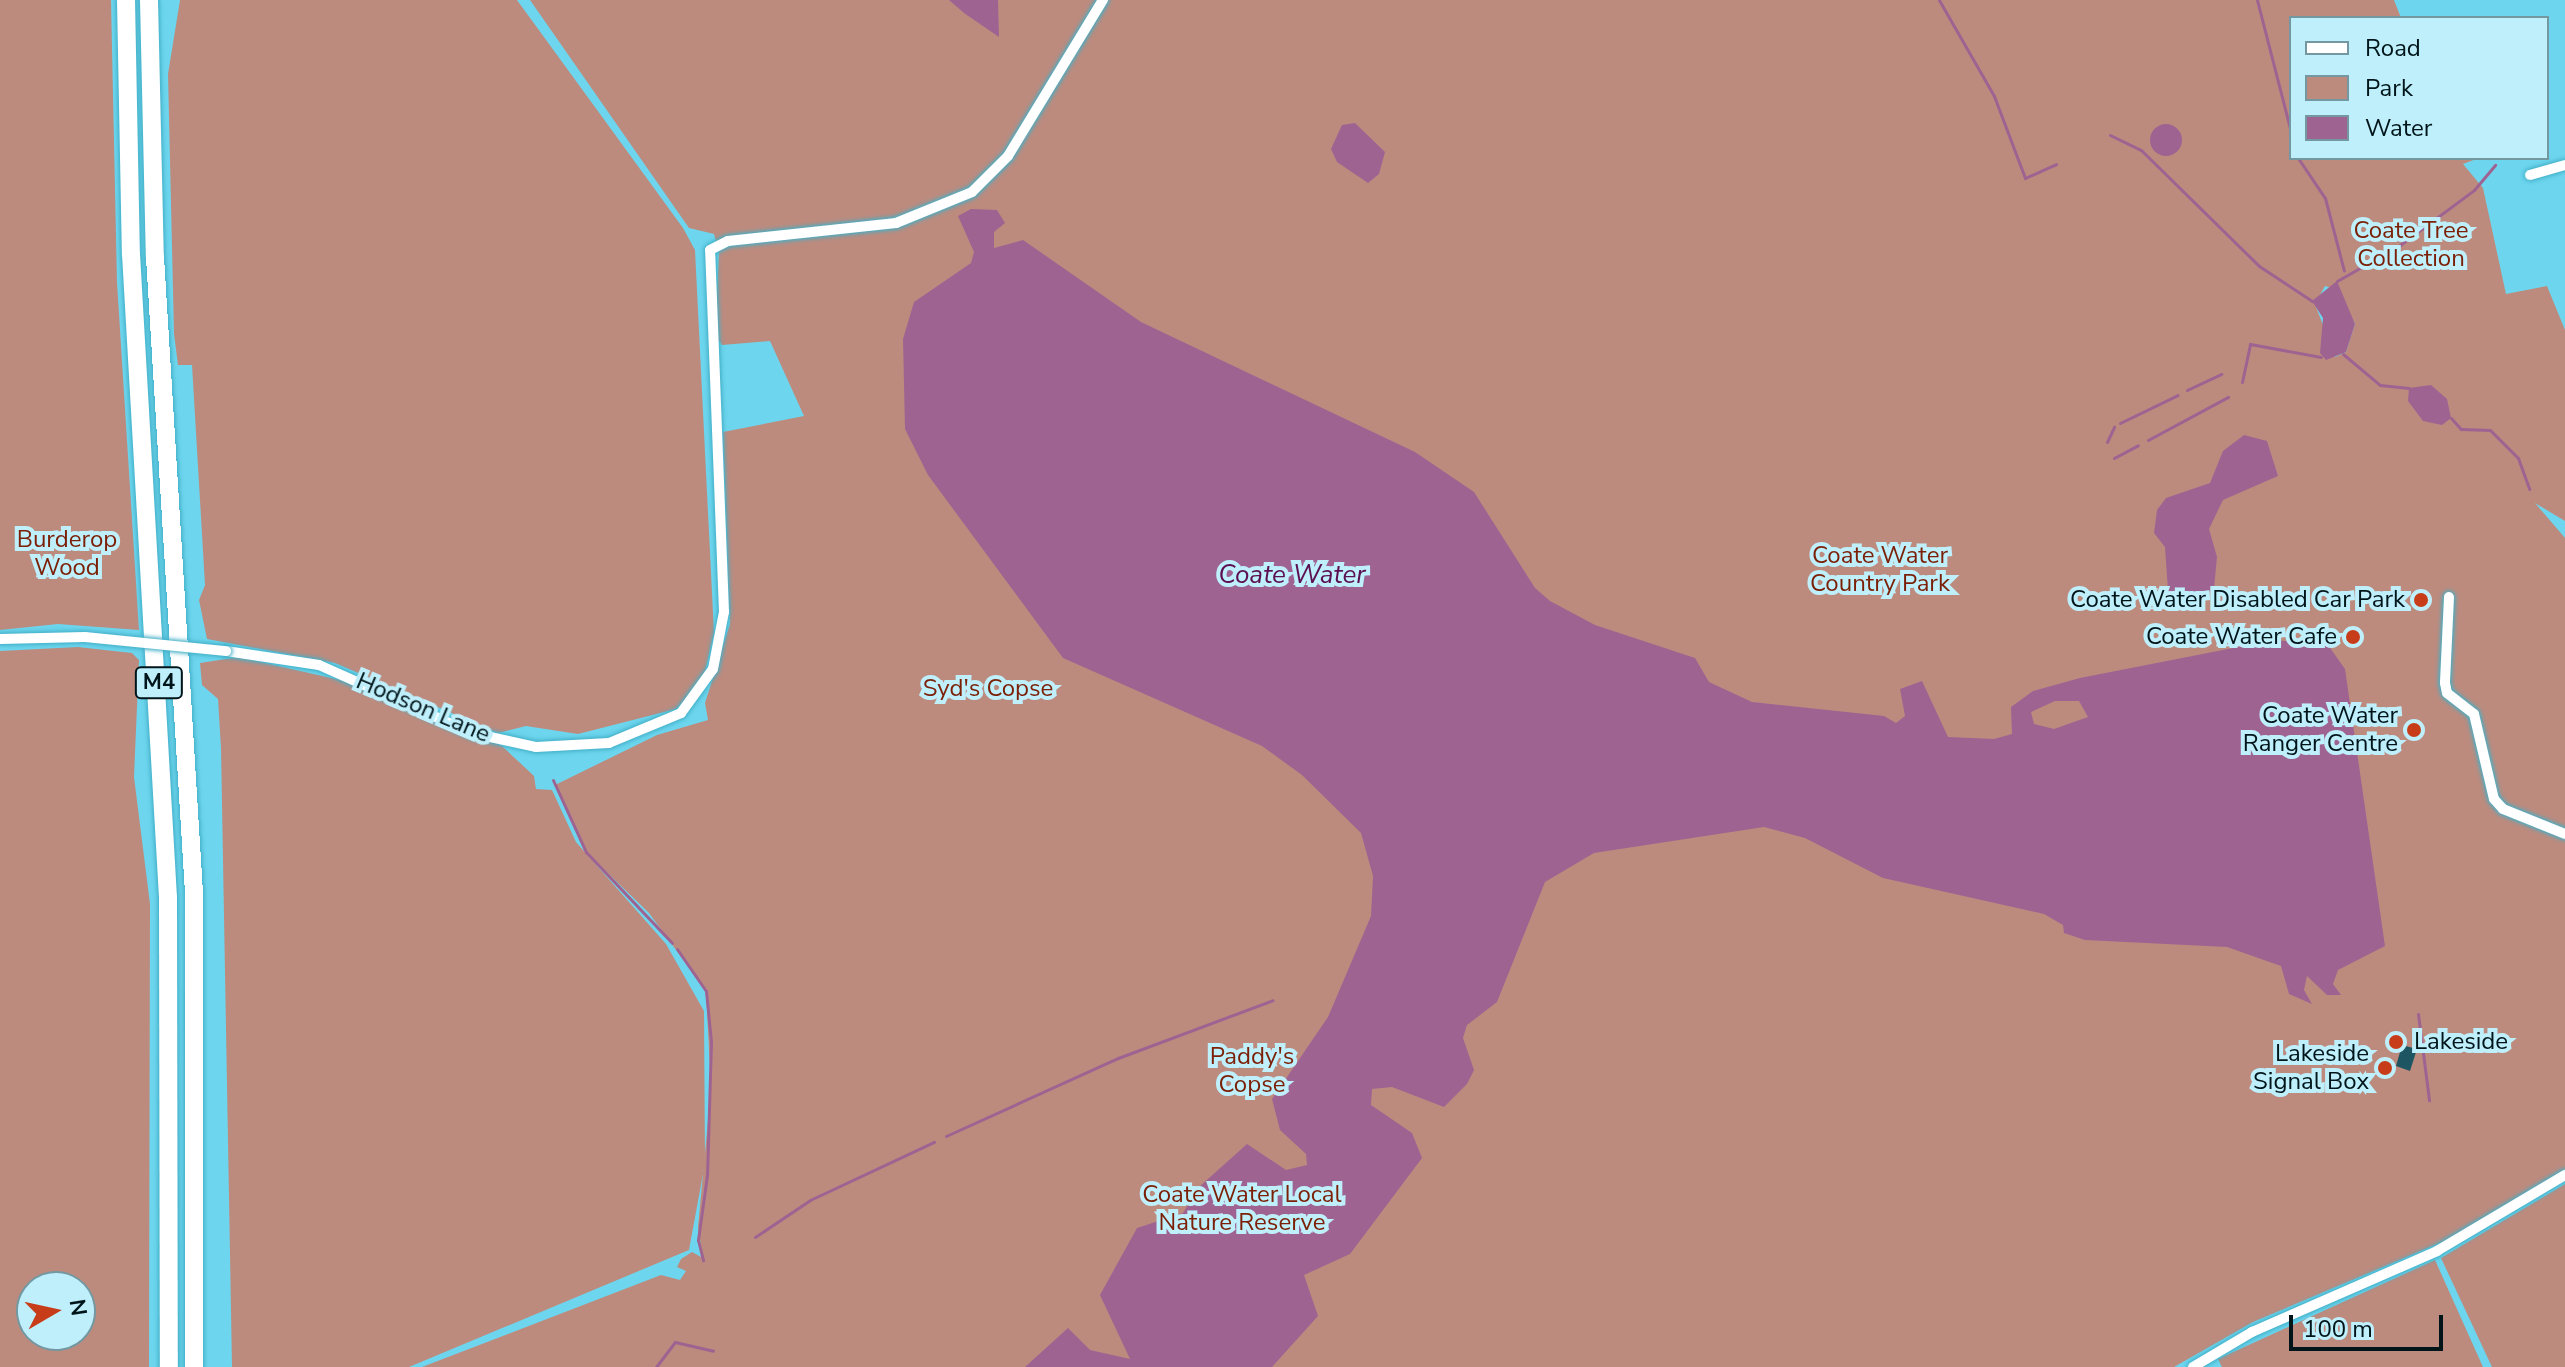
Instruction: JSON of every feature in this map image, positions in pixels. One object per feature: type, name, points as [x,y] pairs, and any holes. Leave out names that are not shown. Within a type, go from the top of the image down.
[{"type":"highway","name":"M4","points":[[126,0],[131,254],[168,897],[169,1367]]},
{"type":"highway","name":"M4","points":[[149,0],[155,257],[194,892],[194,1367]]},
{"type":"street","name":"Hodson Lane","points":[[0,639],[55,636],[226,651],[319,665],[472,733],[527,746],[609,743],[681,713],[713,669],[724,612],[708,270],[710,250],[728,241],[896,223],[972,192],[1008,156],[1103,0]]},
{"type":"street","points":[[2530,175],[2565,165]]},
{"type":"street","points":[[2449,597],[2447,693],[2474,714],[2494,799],[2503,809],[2565,834]]},
{"type":"street","points":[[2193,1367],[2252,1332],[2437,1251],[2565,1175]]},
{"type":"green space","name":"Burderop Wood","points":[[0,0],[111,0],[117,282],[139,630],[58,624],[0,630]]},
{"type":"green space","points":[[180,0],[517,0],[683,228],[695,250],[714,633],[703,680],[676,709],[578,734],[526,726],[498,733],[335,663],[207,639],[199,600],[205,585],[192,365],[178,365],[174,334],[168,74]]},
{"type":"green space","points":[[530,0],[2394,0],[2400,16],[2289,16],[2289,160],[2474,160],[2463,164],[2483,188],[2506,294],[2547,286],[2565,330],[2565,521],[2535,503],[2565,538],[2565,1170],[2461,1234],[2253,1322],[2174,1367],[422,1367],[661,1275],[680,1280],[686,1271],[677,1267],[681,1259],[692,1252],[703,1258],[698,1227],[711,1089],[706,991],[649,913],[586,852],[555,785],[657,735],[708,720],[705,703],[730,624],[723,432],[804,416],[770,341],[722,345],[715,335],[719,252],[714,234],[689,228]],"holes":[[[2325,286],[2338,290],[2355,324],[2346,352],[2335,357],[2315,304]]]},
{"type":"green space","points":[[78,647],[132,653],[139,660],[134,777],[150,904],[149,1367],[0,1367],[0,651]]},
{"type":"green space","points":[[239,657],[353,683],[502,746],[534,776],[536,789],[552,790],[576,842],[666,944],[704,1011],[705,1163],[689,1250],[409,1367],[232,1367],[221,748],[218,699],[202,685],[200,663]]},
{"type":"green space","points":[[2565,1184],[2565,1367],[2492,1367],[2441,1258]]},
{"type":"green space","points":[[2435,1260],[2483,1367],[2222,1367],[2218,1359]]},
{"type":"water","points":[[949,0],[998,0],[999,37],[964,13]]},
{"type":"water","points":[[1355,123],[1385,152],[1379,174],[1368,183],[1337,162],[1331,149],[1342,125]]},
{"type":"water","points":[[2166,124],[2177,129],[2182,140],[2177,151],[2166,156],[2155,151],[2150,140],[2155,129]]},
{"type":"water","name":"Coate Water","points":[[971,209],[997,210],[1005,223],[994,232],[994,248],[1023,240],[1141,322],[1415,452],[1474,492],[1535,588],[1550,601],[1595,625],[1695,658],[1709,682],[1752,702],[1884,716],[1896,723],[1905,716],[1900,689],[1922,681],[1948,737],[1994,739],[2012,734],[2011,707],[2033,691],[2080,678],[2274,640],[2328,645],[2345,669],[2385,946],[2338,970],[2333,984],[2341,995],[2327,995],[2307,976],[2304,990],[2312,1004],[2289,994],[2281,966],[2227,947],[2085,940],[2064,933],[2063,925],[2044,914],[1883,878],[1805,838],[1764,827],[1594,853],[1545,882],[1497,1002],[1467,1025],[1463,1038],[1474,1070],[1467,1084],[1444,1107],[1392,1087],[1372,1089],[1371,1105],[1412,1133],[1422,1158],[1350,1254],[1304,1275],[1318,1316],[1272,1367],[1025,1367],[1068,1328],[1090,1350],[1130,1359],[1100,1295],[1137,1228],[1183,1213],[1199,1187],[1247,1144],[1286,1170],[1307,1165],[1306,1154],[1280,1130],[1272,1099],[1328,1017],[1371,916],[1373,876],[1361,833],[1302,775],[1262,746],[1063,658],[928,475],[905,429],[903,339],[914,302],[971,263],[974,252],[958,216]],"holes":[[[2055,701],[2079,701],[2088,717],[2054,729],[2034,724],[2031,712]]]},
{"type":"water","points":[[2337,281],[2355,324],[2346,352],[2326,360],[2320,353],[2323,318],[2312,301]]},
{"type":"water","points":[[2431,385],[2447,399],[2451,418],[2442,425],[2423,421],[2408,401],[2409,388]]},
{"type":"water","points":[[2244,435],[2267,441],[2278,476],[2223,500],[2209,529],[2217,557],[2214,588],[2201,599],[2176,601],[2168,591],[2165,547],[2154,533],[2157,510],[2166,498],[2210,483],[2223,451]]},
{"type":"building","points":[[2402,1045],[2417,1049],[2410,1071],[2396,1066]]},
{"type":"waterway","points":[[1939,0],[1994,96],[2025,178],[2056,164]]},
{"type":"waterway","points":[[2257,0],[2289,124]]},
{"type":"waterway","points":[[2110,135],[2141,150],[2259,266],[2312,301]]},
{"type":"waterway","points":[[2299,160],[2325,198],[2344,271]]},
{"type":"waterway","points":[[2337,281],[2400,245],[2474,190],[2495,165]]},
{"type":"waterway","points":[[2242,382],[2250,344],[2321,357]]},
{"type":"waterway","points":[[2343,354],[2380,385],[2409,388]]},
{"type":"waterway","points":[[2187,390],[2221,374]]},
{"type":"waterway","points":[[2120,423],[2178,395]]},
{"type":"waterway","points":[[2148,440],[2228,397]]},
{"type":"waterway","points":[[2451,418],[2461,429],[2490,430],[2518,458],[2529,489]]},
{"type":"waterway","points":[[2107,442],[2114,427]]},
{"type":"waterway","points":[[2114,458],[2138,445]]},
{"type":"waterway","points":[[553,780],[586,852],[672,943]]},
{"type":"waterway","points":[[677,949],[706,991],[711,1042],[707,1175],[698,1240],[703,1260]]},
{"type":"waterway","points":[[946,1136],[1118,1058],[1273,1000]]},
{"type":"waterway","points":[[2418,1014],[2429,1100]]},
{"type":"waterway","points":[[755,1237],[810,1200],[934,1142]]},
{"type":"waterway","points":[[656,1367],[675,1342],[713,1351]]},
{"type":"place","name":"Coate Water Disabled Car Park","points":[[2421,600]]},
{"type":"place","name":"Coate Water Cafe","points":[[2353,637]]},
{"type":"place","name":"Coate Water Ranger Centre","points":[[2414,730]]},
{"type":"place","name":"Lakeside","points":[[2396,1042]]},
{"type":"place","name":"Lakeside Signal Box","points":[[2385,1068]]},
{"type":"park label","name":"Coate Tree Collection","points":[[2411,245]]},
{"type":"park label","name":"Coate Water Country Park","points":[[1880,570]]},
{"type":"park label","name":"Syd's Copse","points":[[988,689]]},
{"type":"park label","name":"Paddy's Copse","points":[[1252,1071]]},
{"type":"park label","name":"Coate Water Local Nature Reserve","points":[[1242,1209]]}]
